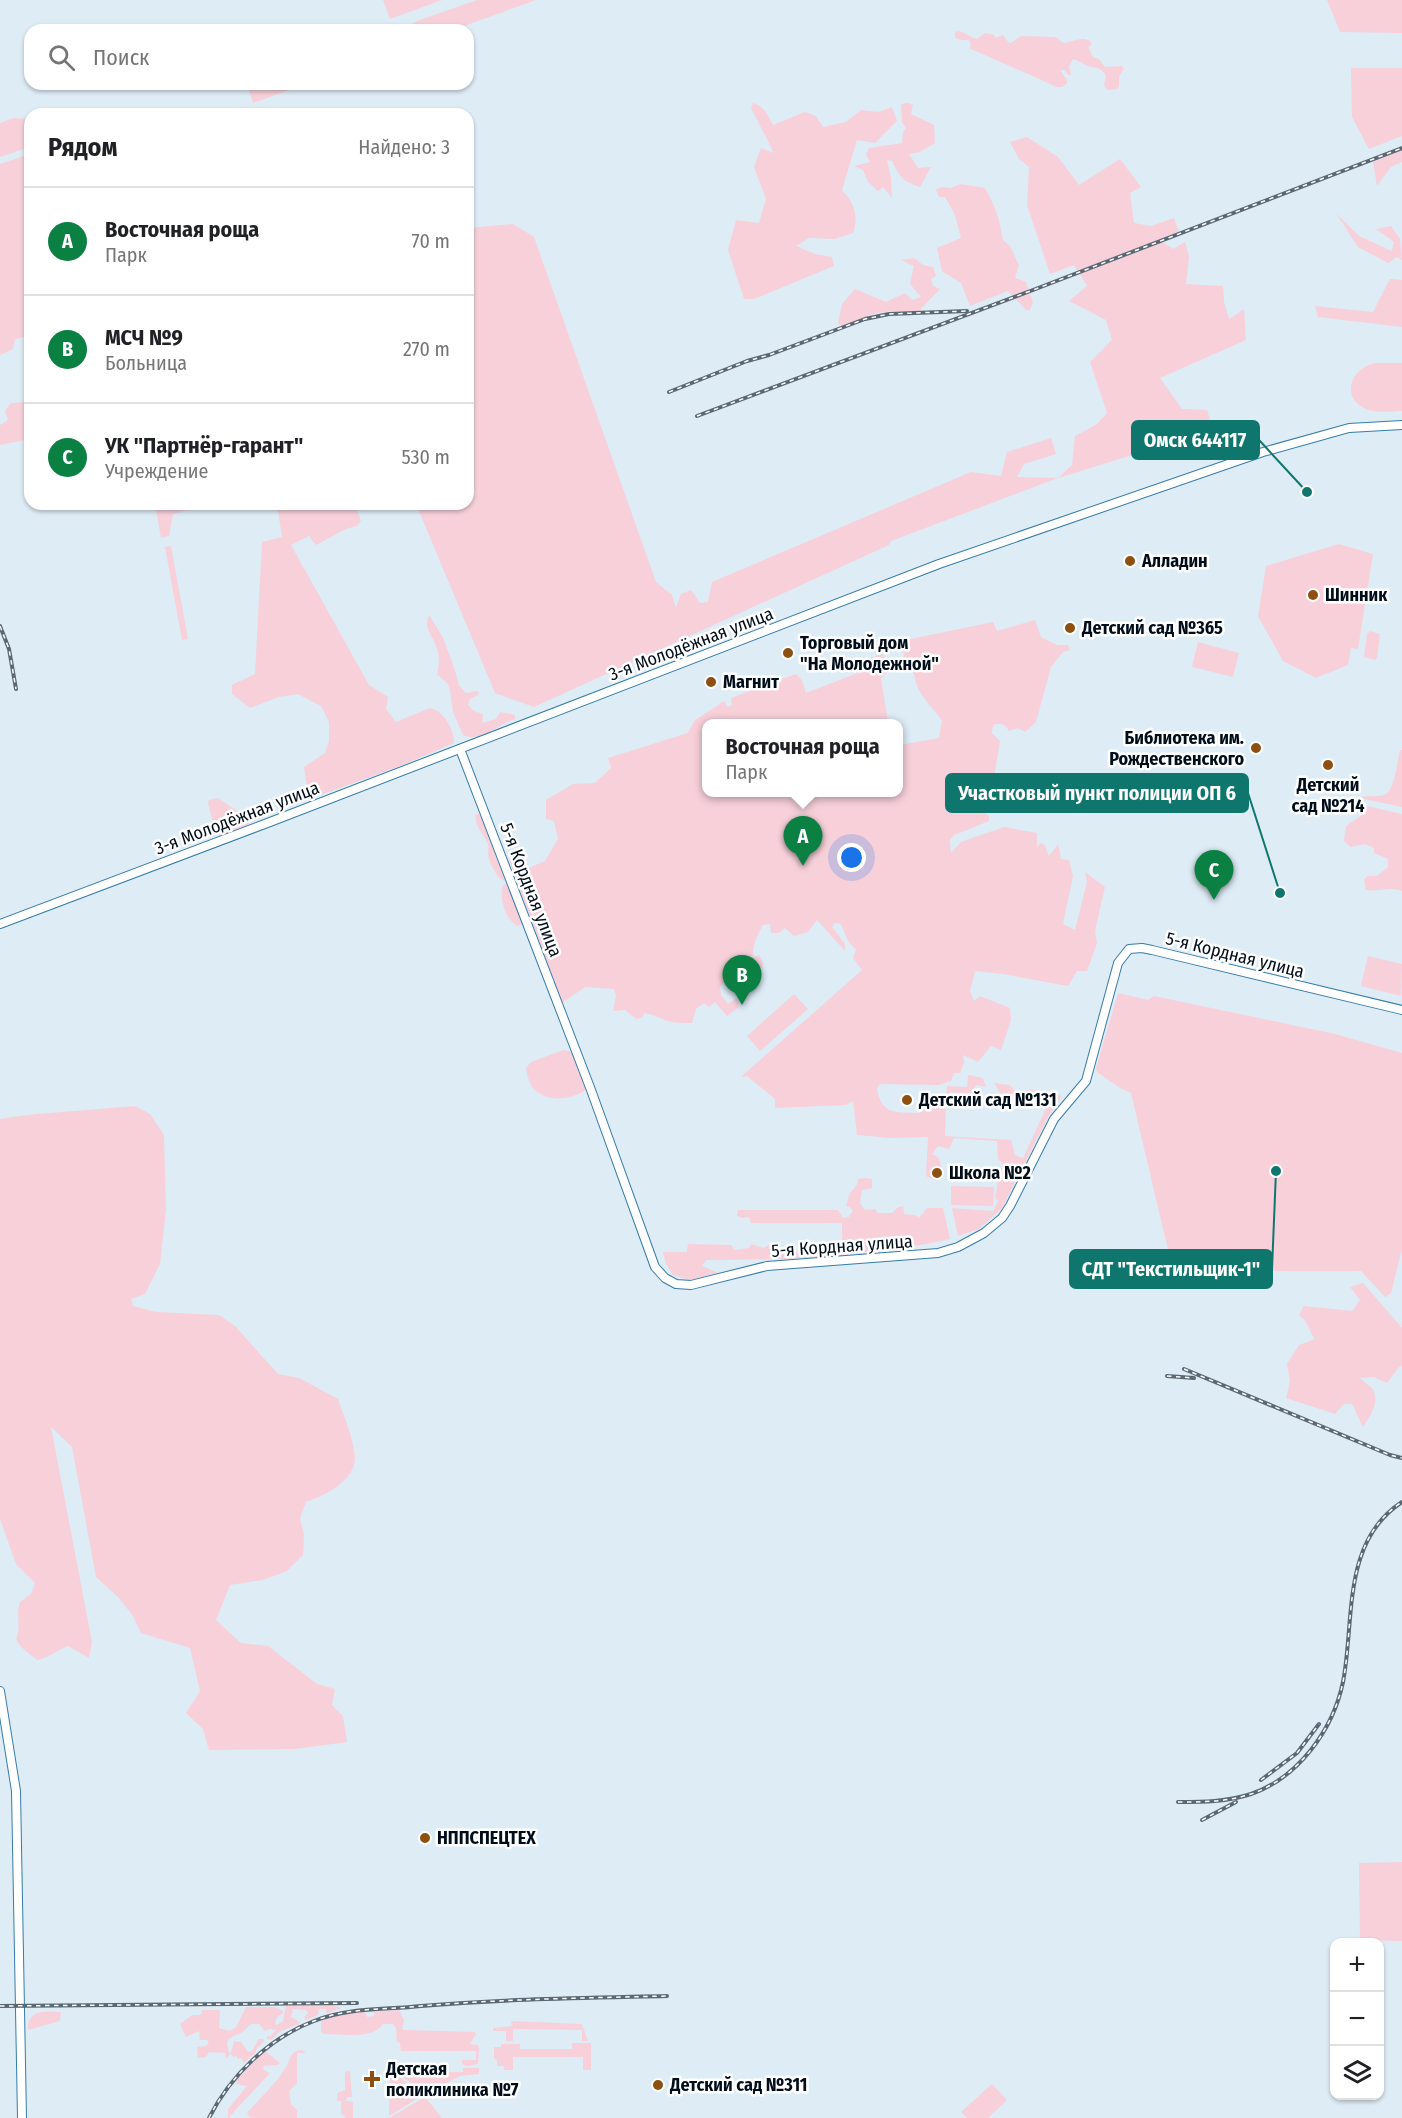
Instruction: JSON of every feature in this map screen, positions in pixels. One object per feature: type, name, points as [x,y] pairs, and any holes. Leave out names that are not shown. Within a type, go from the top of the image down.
[{"type":"main road","name":"3-я Молодёжная улица","points":[[0,924],[929,568],[1263,452],[1349,428],[1402,425]]},
{"type":"main road","name":"5-я Кордная улица","points":[[460,749],[591,1090],[655,1267],[665,1278],[676,1284],[691,1285],[751,1269],[786,1263],[938,1252],[965,1243],[995,1225],[1010,1206],[1054,1119],[1086,1081],[1118,963],[1130,949],[1142,948],[1402,1010]]},
{"type":"main road","points":[[0,1691],[16,1791],[22,2118]]},
{"type":"shaded area","points":[[383,0],[442,0],[390,19]]},
{"type":"shaded area","points":[[477,0],[536,0],[470,24],[412,24]]},
{"type":"shaded area","points":[[1327,0],[1402,0],[1402,33],[1340,32]]},
{"type":"shaded area","points":[[957,31],[977,39],[985,33],[994,35],[995,38],[1003,35],[1011,43],[1021,36],[1056,37],[1063,43],[1086,39],[1091,42],[1088,47],[1093,57],[1099,59],[1105,67],[1122,66],[1124,69],[1119,76],[1117,89],[1107,90],[1104,85],[1106,76],[1102,71],[1073,59],[1069,67],[1071,75],[1068,75],[1065,70],[1060,70],[1067,83],[1062,87],[1057,87],[969,48],[971,46],[969,40],[955,38]]},
{"type":"shaded area","points":[[1351,68],[1402,68],[1402,136],[1369,149],[1352,117]]},
{"type":"shaded area","points":[[249,90],[289,90],[253,103]]},
{"type":"shaded area","points":[[753,103],[763,109],[773,125],[805,112],[816,116],[823,127],[846,122],[861,110],[878,112],[892,107],[897,121],[875,143],[857,140],[842,190],[854,210],[853,233],[835,239],[809,238],[796,246],[815,254],[832,257],[834,266],[754,299],[744,299],[728,250],[736,220],[759,223],[766,199],[754,167],[761,148],[774,153],[751,108]]},
{"type":"shaded area","points":[[901,104],[913,105],[911,114],[934,125],[935,143],[920,152],[909,154],[918,168],[931,167],[920,187],[903,178],[892,161],[887,160],[892,198],[883,187],[878,191],[868,182],[863,170],[854,166],[870,162],[866,155],[869,148],[902,143],[903,132],[906,128],[902,122]]},
{"type":"shaded area","points":[[14,118],[24,119],[24,149],[0,157],[0,123]]},
{"type":"shaded area","points":[[1027,137],[1058,157],[1079,185],[1120,159],[1141,187],[1130,193],[1134,223],[1151,226],[1174,218],[1179,232],[1164,237],[1161,241],[1173,249],[1185,242],[1189,257],[1186,284],[1223,286],[1224,302],[1229,319],[1244,309],[1246,340],[1160,378],[1182,409],[1207,410],[1213,430],[1058,478],[1072,465],[1075,436],[1096,425],[1107,413],[1090,362],[1112,340],[1106,320],[1069,301],[1087,286],[1074,265],[1050,274],[1027,205],[1029,167],[1019,159],[1010,142]]},
{"type":"shaded area","points":[[1402,150],[1402,162],[1391,167],[1377,186],[1373,162]]},
{"type":"shaded area","points":[[24,156],[24,337],[15,339],[13,349],[0,355],[0,164]]},
{"type":"shaded area","points":[[960,184],[985,188],[989,194],[997,213],[1003,240],[1010,246],[1019,265],[1015,278],[1026,282],[1033,302],[1030,310],[1026,310],[1008,291],[970,306],[961,283],[942,271],[937,248],[961,238],[955,215],[945,197],[939,197],[936,190]]},
{"type":"shaded area","points":[[1336,213],[1359,236],[1392,251],[1394,242],[1376,229],[1391,226],[1400,239],[1402,260],[1397,257],[1388,263],[1358,247]]},
{"type":"shaded area","points":[[513,224],[534,237],[656,582],[672,595],[676,608],[681,594],[691,590],[700,603],[708,602],[712,582],[971,472],[1001,476],[1007,452],[1051,438],[1056,454],[1024,464],[1017,477],[1058,478],[891,541],[889,545],[534,707],[495,693],[419,510],[474,510],[474,227]]},
{"type":"shaded area","points":[[914,258],[923,265],[933,267],[936,276],[931,279],[933,286],[940,289],[918,312],[890,311],[870,315],[842,327],[838,323],[842,304],[855,289],[886,302],[905,293],[912,300],[921,297],[910,284],[914,266],[901,260]]},
{"type":"shaded area","points":[[1390,279],[1402,280],[1402,327],[1318,317],[1315,306],[1373,312]]},
{"type":"shaded area","points":[[1375,363],[1402,363],[1402,411],[1368,410],[1357,403],[1352,396],[1352,382],[1355,376],[1360,370]]},
{"type":"shaded area","points":[[24,402],[24,440],[0,445],[0,425],[8,420],[5,411],[11,403]]},
{"type":"shaded area","points":[[156,510],[188,510],[173,514],[169,536],[161,538]]},
{"type":"shaded area","points":[[278,510],[357,510],[361,521],[357,526],[346,529],[316,545],[309,536],[291,545],[369,685],[388,697],[386,709],[396,722],[430,708],[440,713],[447,721],[454,743],[400,766],[312,798],[307,788],[304,767],[325,753],[329,741],[329,722],[321,706],[298,694],[279,697],[250,708],[232,694],[232,685],[255,674],[262,542],[282,537]]},
{"type":"shaded area","name":"Шинник","points":[[1339,544],[1373,554],[1358,649],[1351,648],[1348,665],[1316,678],[1283,661],[1258,616],[1266,566]]},
{"type":"shaded area","points":[[171,546],[188,639],[182,640],[165,547]]},
{"type":"shaded area","points":[[430,616],[443,638],[459,685],[466,693],[479,692],[470,699],[468,705],[474,711],[483,714],[482,723],[496,719],[500,712],[515,715],[515,719],[483,735],[470,737],[463,735],[453,712],[448,684],[437,674],[438,653],[427,626]]},
{"type":"shaded area","points":[[1035,620],[1041,637],[1057,645],[1068,645],[1070,650],[1063,652],[1051,667],[1036,722],[1025,732],[1018,728],[1009,731],[1001,724],[993,725],[992,733],[1000,741],[995,772],[982,782],[975,804],[989,816],[989,821],[954,835],[950,840],[951,853],[961,842],[1004,827],[1037,833],[1037,848],[1040,843],[1044,844],[1049,856],[1058,844],[1061,859],[1069,860],[1073,876],[1063,924],[1075,930],[1087,882],[1085,872],[1105,887],[1095,931],[1097,943],[1087,971],[1077,971],[1068,986],[975,971],[970,991],[974,1001],[980,996],[1010,1008],[1011,1020],[1001,1050],[991,1046],[978,1062],[963,1055],[964,1063],[960,1073],[954,1073],[951,1081],[939,1085],[880,1084],[877,1088],[882,1104],[891,1111],[920,1113],[934,1100],[946,1096],[947,1086],[967,1087],[968,1075],[983,1078],[986,1087],[976,1085],[972,1094],[950,1092],[946,1103],[945,1136],[1011,1140],[1015,1155],[1023,1158],[1050,1100],[1003,1097],[994,1083],[1010,1085],[1016,1092],[1030,1089],[1062,1096],[1049,1115],[1002,1208],[979,1229],[958,1236],[952,1208],[993,1211],[998,1201],[995,1197],[1002,1163],[998,1159],[997,1141],[954,1138],[949,1149],[938,1146],[932,1154],[939,1158],[943,1174],[936,1181],[926,1176],[928,1137],[891,1138],[857,1135],[853,1101],[846,1105],[775,1108],[775,1099],[747,1076],[742,1076],[862,970],[853,958],[856,950],[848,941],[841,924],[835,923],[832,927],[845,944],[845,951],[817,920],[808,932],[794,936],[785,928],[779,933],[771,933],[770,924],[763,925],[753,949],[753,958],[759,955],[763,963],[759,980],[748,966],[748,960],[745,959],[739,962],[738,970],[720,987],[721,995],[728,1004],[736,998],[739,1007],[727,1016],[715,1002],[709,1007],[704,1003],[696,1009],[692,1023],[671,1022],[645,1013],[641,1018],[636,1019],[625,1010],[613,1011],[616,996],[614,989],[585,987],[562,1003],[509,860],[518,854],[524,870],[545,861],[558,839],[554,821],[546,819],[546,800],[573,784],[595,783],[611,768],[608,758],[688,733],[694,721],[724,701],[728,707],[732,705],[731,698],[796,674],[802,680],[806,693],[868,669],[870,658],[882,654],[893,670],[881,678],[887,719],[702,719],[702,797],[903,797],[903,744],[939,738],[942,721],[919,690],[911,667],[903,662],[901,641],[993,622],[997,631]]},
{"type":"shaded area","points":[[1370,631],[1380,634],[1375,660],[1364,657],[1367,634]]},
{"type":"shaded area","points":[[1198,642],[1239,653],[1233,677],[1192,667]]},
{"type":"shaded area","points":[[1400,750],[1402,750],[1402,807],[1359,798],[1388,793],[1393,782]]},
{"type":"shaded area","points":[[218,798],[249,819],[248,825],[236,832],[219,836],[216,833],[208,803],[209,800]]},
{"type":"shaded area","points":[[1367,806],[1402,814],[1402,891],[1366,890],[1364,880],[1367,876],[1377,876],[1388,867],[1388,859],[1374,853],[1374,848],[1365,844],[1351,847],[1344,841],[1346,826],[1362,815]]},
{"type":"shaded area","points":[[476,814],[481,814],[489,825],[497,860],[505,873],[504,881],[497,875],[490,862],[488,844],[478,826]]},
{"type":"shaded area","points":[[509,883],[521,914],[522,924],[518,926],[506,914],[503,902],[503,885]]},
{"type":"shaded area","points":[[1368,956],[1402,964],[1401,996],[1361,986]]},
{"type":"shaded area","points":[[1118,993],[1148,1000],[1154,996],[1335,1034],[1402,1053],[1402,1249],[1391,1293],[1385,1297],[1361,1271],[1173,1271],[1131,1093],[1097,1072],[1096,1068]]},
{"type":"shaded area","points":[[794,994],[808,1009],[760,1051],[747,1036]]},
{"type":"shaded area","points":[[563,1050],[575,1053],[587,1089],[576,1095],[562,1098],[542,1095],[532,1087],[526,1068],[531,1062]]},
{"type":"shaded area","points":[[135,1106],[150,1114],[164,1135],[166,1210],[160,1264],[145,1294],[131,1299],[133,1306],[156,1312],[219,1315],[235,1326],[278,1374],[299,1378],[338,1399],[353,1443],[355,1458],[350,1474],[337,1486],[306,1502],[300,1518],[304,1535],[303,1555],[287,1571],[263,1580],[230,1585],[216,1620],[241,1643],[268,1646],[317,1684],[335,1689],[332,1705],[343,1716],[347,1742],[295,1749],[209,1750],[203,1729],[186,1713],[200,1691],[190,1648],[141,1633],[133,1616],[119,1598],[96,1577],[72,1447],[51,1427],[92,1642],[89,1658],[68,1646],[37,1660],[21,1647],[16,1639],[20,1602],[31,1594],[35,1583],[16,1564],[0,1519],[0,1119]]},
{"type":"shaded area","points":[[858,1179],[872,1179],[872,1188],[862,1190],[860,1203],[865,1210],[875,1209],[878,1213],[892,1213],[903,1206],[904,1214],[915,1215],[919,1218],[927,1208],[943,1208],[950,1239],[859,1254],[706,1260],[702,1266],[718,1273],[690,1280],[673,1275],[666,1264],[663,1252],[687,1252],[688,1244],[731,1245],[735,1250],[749,1248],[751,1244],[764,1248],[770,1244],[777,1244],[783,1254],[795,1253],[808,1244],[836,1247],[842,1243],[842,1223],[751,1223],[749,1217],[737,1216],[738,1210],[838,1210],[843,1218],[849,1217],[853,1211],[846,1206],[850,1193],[857,1185]]},
{"type":"shaded area","points":[[951,1186],[994,1187],[993,1206],[951,1205]]},
{"type":"shaded area","points":[[1363,1283],[1402,1328],[1402,1366],[1387,1383],[1374,1377],[1360,1378],[1372,1388],[1375,1398],[1374,1408],[1363,1427],[1352,1404],[1344,1404],[1335,1414],[1286,1398],[1290,1381],[1287,1364],[1299,1345],[1315,1339],[1299,1315],[1304,1306],[1352,1311],[1360,1300],[1350,1287]]},
{"type":"shaded area","points":[[1402,1862],[1402,1941],[1360,1938],[1359,1863]]},
{"type":"shaded area","points":[[331,2005],[341,2008],[328,2013],[326,2009],[319,2009],[318,2015],[306,2020],[304,2017],[308,2013],[306,2010],[293,2009],[291,2017],[299,2024],[279,2032],[271,2040],[267,2039],[267,2036],[271,2036],[276,2030],[265,2031],[259,2024],[251,2024],[230,2038],[227,2045],[231,2053],[234,2041],[241,2042],[248,2052],[252,2051],[259,2039],[263,2039],[264,2041],[255,2053],[244,2063],[241,2058],[238,2059],[230,2054],[226,2059],[225,2053],[209,2052],[206,2057],[198,2058],[197,2047],[206,2046],[209,2043],[207,2040],[200,2040],[199,2031],[186,2037],[180,2024],[192,2015],[201,2015],[202,2010],[220,2010],[219,2028],[230,2031],[236,2027],[246,2007],[275,2007],[283,2011],[277,2017],[275,2024],[277,2025],[283,2021],[286,2006]]},
{"type":"shaded area","points":[[364,2010],[367,2017],[374,2016],[374,2012],[399,2010],[404,2020],[402,2029],[405,2030],[475,2032],[470,2044],[478,2045],[478,2064],[467,2066],[462,2064],[462,2060],[476,2060],[476,2051],[401,2051],[393,2024],[383,2024],[378,2029],[365,2034],[325,2034],[321,2032],[321,2021],[342,2013]]},
{"type":"shaded area","points":[[43,2012],[61,2012],[60,2021],[28,2030],[30,2018],[34,2015]]},
{"type":"shaded area","points":[[511,2021],[582,2024],[588,2041],[582,2041],[582,2030],[513,2029],[513,2041],[506,2041],[506,2031],[493,2031],[493,2028],[512,2026]]},
{"type":"shaded area","points":[[572,2043],[591,2043],[591,2070],[583,2070],[583,2057],[513,2057],[513,2070],[504,2070],[504,2066],[497,2066],[497,2060],[494,2059],[494,2047],[501,2047],[501,2044],[520,2044],[520,2049],[572,2049]]},
{"type":"shaded area","points":[[302,2050],[306,2053],[297,2053],[297,2083],[289,2091],[291,2104],[297,2110],[297,2118],[251,2118],[247,2113],[278,2079],[296,2051]]},
{"type":"shaded area","points":[[266,2052],[280,2063],[263,2066],[264,2070],[270,2073],[228,2118],[228,2109],[247,2086],[237,2084],[236,2081]]},
{"type":"shaded area","points":[[463,2068],[479,2068],[479,2074],[460,2076],[425,2094],[396,2072],[463,2072]]},
{"type":"shaded area","points":[[390,2070],[423,2095],[389,2116]]},
{"type":"shaded area","points":[[347,2071],[350,2071],[352,2097],[347,2097],[346,2101],[353,2102],[353,2118],[346,2118],[341,2113],[341,2101],[337,2101],[337,2093],[345,2090]]},
{"type":"shaded area","points":[[992,2084],[1007,2100],[988,2118],[967,2118],[961,2112]]},
{"type":"shaded area","points":[[425,2097],[442,2118],[389,2118]]},
{"type":"railway","points":[[697,416],[1402,148]]},
{"type":"railway","points":[[669,392],[747,361],[865,319],[889,314],[967,311]]},
{"type":"railway","points":[[0,626],[9,649],[16,689]]},
{"type":"railway","points":[[1184,1369],[1402,1458]]},
{"type":"railway","points":[[1167,1376],[1194,1378]]},
{"type":"railway","points":[[1178,1802],[1224,1800],[1251,1794],[1268,1787],[1284,1776],[1311,1750],[1331,1718],[1343,1682],[1354,1584],[1360,1560],[1369,1538],[1382,1519],[1402,1502]]},
{"type":"railway","points":[[1261,1780],[1297,1753],[1319,1724]]},
{"type":"railway","points":[[1202,1820],[1236,1802]]},
{"type":"railway","points":[[209,2118],[228,2088],[252,2060],[297,2028],[327,2016],[367,2010],[482,2002],[667,1996]]},
{"type":"railway","points":[[0,2006],[357,2003]]},
{"type":"place","name":"Омск 644117","points":[[1307,492]]},
{"type":"place","name":"Алладин","points":[[1130,561]]},
{"type":"place","name":"Шинник","points":[[1313,595]]},
{"type":"place","name":"Детский сад №365","points":[[1070,628]]},
{"type":"place","name":"Торговый дом \"На Молодежной\"","points":[[788,653]]},
{"type":"place","name":"Магнит","points":[[711,682]]},
{"type":"place","name":"Библиотека им. Рождественского","points":[[1256,748]]},
{"type":"place","name":"Детский сад №214","points":[[1328,765]]},
{"type":"place","name":"Восточная роща","points":[[803,866]]},
{"type":"place","name":"Участковый пункт полиции ОП 6","points":[[1280,893]]},
{"type":"place","name":"УК \"Партнёр-гарант\"","points":[[1214,900]]},
{"type":"place","name":"МСЧ №9","points":[[742,1005]]},
{"type":"place","name":"Детский сад №131","points":[[907,1100]]},
{"type":"place","name":"СДТ \"Текстильщик-1\"","points":[[1276,1171]]},
{"type":"place","name":"Школа №2","points":[[937,1173]]},
{"type":"place","name":"НППСПЕЦТЕХ","points":[[425,1838]]},
{"type":"place","name":"Детская поликлиника №7","points":[[372,2079]]},
{"type":"place","name":"Детский сад №311","points":[[658,2085]]}]
